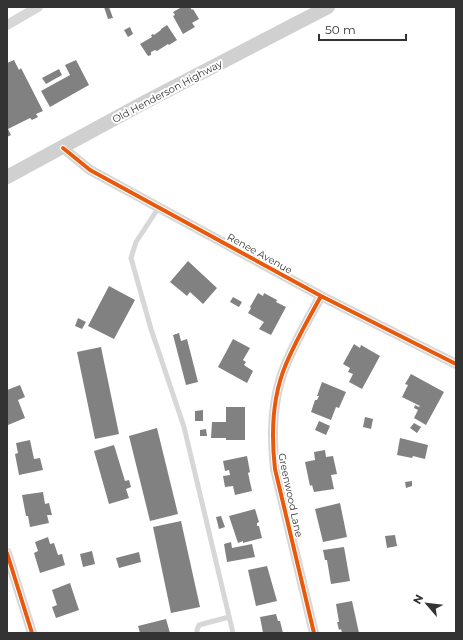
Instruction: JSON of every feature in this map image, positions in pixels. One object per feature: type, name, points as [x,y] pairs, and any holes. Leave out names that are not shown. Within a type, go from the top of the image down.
[{"type":"main road","name":"Old Henderson Highway","points":[[7,177],[63,148],[147,101],[328,7]]},
{"type":"street","points":[[7,25],[38,7]]},
{"type":"street","name":"Renee Avenue","points":[[63,148],[90,170],[321,296],[456,364]]},
{"type":"street","name":"Greenwood Lane","points":[[314,633],[275,469],[272,448],[272,420],[277,392],[285,365],[321,296]]},
{"type":"street","points":[[7,554],[32,633]]},
{"type":"lane","points":[[159,207],[136,242],[131,258],[151,329],[184,427],[233,633]]},
{"type":"lane","points":[[197,633],[199,625],[229,617]]},
{"type":"building","points":[[104,7],[109,7],[113,18],[108,19]]},
{"type":"building","points":[[182,7],[190,7],[192,10],[193,9],[199,19],[192,23],[195,27],[183,34],[173,16],[175,15],[173,12]]},
{"type":"building","points":[[167,25],[177,40],[157,51],[155,50],[151,52],[151,55],[148,56],[140,44]]},
{"type":"building","points":[[130,27],[133,34],[128,37],[124,30]]},
{"type":"building","points":[[14,60],[19,70],[21,68],[43,111],[36,114],[38,117],[32,120],[30,118],[8,129],[11,135],[7,137],[7,63]]},
{"type":"building","points":[[76,60],[89,85],[50,107],[41,91],[70,75],[65,65]]},
{"type":"building","points":[[59,69],[62,75],[46,84],[42,78]]},
{"type":"building","points":[[188,261],[217,288],[203,304],[190,292],[187,296],[170,282]]},
{"type":"building","points":[[109,286],[135,300],[114,339],[88,326]]},
{"type":"building","points":[[258,293],[263,296],[264,293],[286,307],[271,335],[259,329],[264,322],[248,313]]},
{"type":"building","points":[[233,297],[242,302],[239,307],[230,302]]},
{"type":"building","points":[[78,318],[86,322],[82,329],[75,326]]},
{"type":"building","points":[[179,333],[181,341],[187,339],[198,382],[186,385],[173,335]]},
{"type":"building","points":[[233,339],[250,348],[243,360],[246,362],[244,365],[253,371],[247,383],[218,367]]},
{"type":"building","points":[[354,344],[360,348],[361,345],[380,356],[362,389],[349,382],[353,374],[348,372],[350,368],[343,364]]},
{"type":"building","points":[[101,347],[119,434],[95,439],[77,352]]},
{"type":"building","points":[[411,374],[444,392],[426,425],[414,418],[418,410],[414,408],[415,405],[420,406],[402,397],[408,385],[405,384]]},
{"type":"building","points":[[322,382],[346,392],[339,408],[336,407],[331,420],[311,412],[315,400],[317,400],[319,396],[317,396]]},
{"type":"building","points":[[20,385],[25,397],[18,400],[25,418],[8,425],[7,390]]},
{"type":"building","points":[[226,407],[245,407],[245,440],[211,438],[212,422],[226,422]]},
{"type":"building","points":[[203,410],[203,421],[195,421],[195,411]]},
{"type":"building","points":[[365,417],[373,419],[371,429],[363,427]]},
{"type":"building","points":[[319,421],[330,426],[326,435],[315,430]]},
{"type":"building","points":[[414,423],[421,427],[417,433],[410,428]]},
{"type":"building","points":[[157,428],[178,514],[150,521],[129,436]]},
{"type":"building","points":[[206,429],[207,436],[200,436],[200,430]]},
{"type":"building","points":[[400,438],[428,445],[425,459],[413,456],[412,458],[397,455]]},
{"type":"building","points":[[30,440],[34,459],[40,458],[43,470],[19,475],[15,454],[18,453],[16,443]]},
{"type":"building","points":[[114,445],[125,481],[129,480],[131,487],[126,489],[129,498],[109,504],[94,451]]},
{"type":"building","points":[[325,450],[326,457],[333,456],[337,474],[331,475],[334,489],[314,492],[312,485],[310,486],[305,462],[315,460],[314,452]]},
{"type":"building","points":[[247,456],[250,472],[248,473],[252,491],[235,495],[233,486],[225,487],[223,476],[230,475],[229,470],[225,471],[223,461]]},
{"type":"building","points":[[412,481],[412,486],[406,488],[405,482]]},
{"type":"building","points":[[43,492],[45,504],[49,503],[52,515],[47,515],[49,523],[30,527],[28,516],[26,516],[22,495]]},
{"type":"building","points":[[340,503],[347,537],[323,542],[315,509]]},
{"type":"building","points":[[255,509],[259,522],[257,523],[257,526],[259,526],[262,538],[238,543],[229,516]]},
{"type":"building","points":[[221,516],[225,527],[219,529],[216,517]]},
{"type":"building","points":[[181,521],[200,607],[171,613],[153,527]]},
{"type":"building","points":[[395,535],[397,546],[387,548],[385,536]]},
{"type":"building","points":[[48,537],[50,544],[54,543],[58,555],[62,554],[65,565],[40,573],[34,553],[38,551],[35,542]]},
{"type":"building","points":[[231,542],[232,548],[252,544],[255,557],[227,562],[224,544]]},
{"type":"building","points":[[344,547],[350,581],[331,584],[327,560],[325,560],[323,550]]},
{"type":"building","points":[[92,551],[95,564],[83,567],[80,554]]},
{"type":"building","points":[[139,552],[141,562],[119,568],[116,558]]},
{"type":"building","points":[[267,566],[277,601],[256,606],[248,570]]},
{"type":"building","points":[[70,583],[79,610],[56,618],[52,607],[57,605],[52,590]]},
{"type":"building","points":[[352,601],[359,633],[342,633],[341,629],[339,630],[337,622],[339,622],[336,604]]},
{"type":"building","points":[[276,614],[278,621],[280,621],[283,633],[263,633],[260,617]]},
{"type":"building","points":[[166,619],[170,633],[140,633],[138,626]]},
{"type":"cycle path","points":[[63,148],[90,170],[321,296],[456,364]]},
{"type":"cycle path","points":[[314,633],[275,469],[273,429],[275,402],[281,377],[294,346],[321,296]]},
{"type":"cycle path","points":[[7,553],[32,633]]}]
